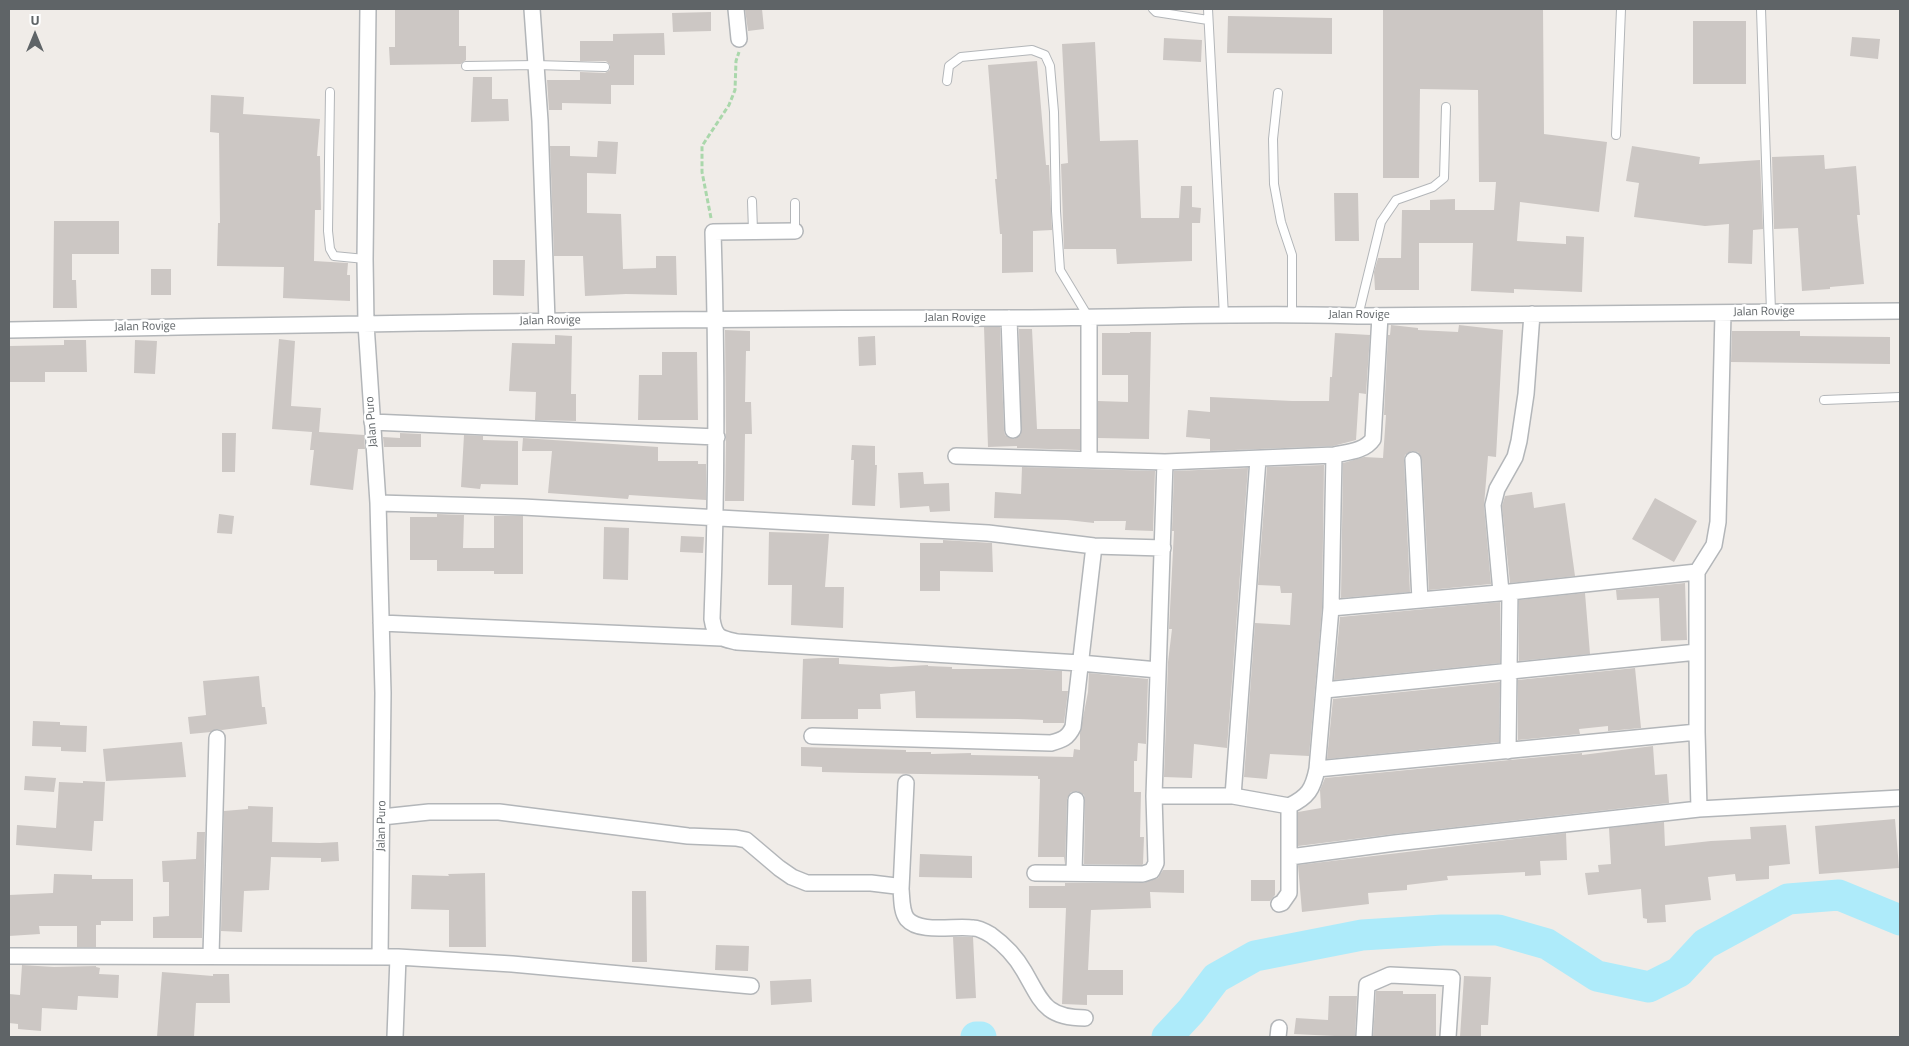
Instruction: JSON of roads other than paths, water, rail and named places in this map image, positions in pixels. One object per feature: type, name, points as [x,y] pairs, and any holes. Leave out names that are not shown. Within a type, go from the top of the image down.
[{"type":"street","name":"Jalan Puro","points":[[368,9],[366,324],[378,503],[383,693],[380,957]]},
{"type":"street","points":[[532,9],[540,121],[548,321]]},
{"type":"street","points":[[736,9],[739,39]]},
{"type":"street","points":[[721,638],[714,631],[712,620],[716,437],[716,319],[713,232],[795,231]]},
{"type":"street","name":"Jalan Rovige","points":[[9,330],[716,319],[1089,318],[1292,314],[1380,316],[1900,310]]},
{"type":"street","points":[[1699,809],[1696,732],[1697,572],[1714,545],[1718,522],[1723,313]]},
{"type":"street","points":[[1508,752],[1506,592],[1493,505],[1497,489],[1515,457],[1519,441],[1526,394],[1532,314]]},
{"type":"street","points":[[956,456],[1165,462],[1334,455],[1358,450],[1369,445],[1374,439],[1380,316]]},
{"type":"street","points":[[1009,318],[1013,430]]},
{"type":"street","points":[[1089,318],[1089,460]]},
{"type":"street","points":[[372,422],[716,437]]},
{"type":"street","points":[[1154,796],[1233,796],[1289,806],[1309,793],[1315,782],[1325,690],[1331,608],[1334,455]]},
{"type":"street","points":[[1233,796],[1258,459]]},
{"type":"street","points":[[1413,460],[1420,600]]},
{"type":"street","points":[[1035,873],[1142,874],[1152,871],[1156,863],[1154,796],[1165,462]]},
{"type":"street","points":[[378,503],[523,507],[988,533],[1094,546],[1163,548]]},
{"type":"street","points":[[812,736],[1051,743],[1063,740],[1070,734],[1073,727],[1094,546]]},
{"type":"street","points":[[1331,608],[1697,572]]},
{"type":"street","points":[[381,623],[721,638],[737,642],[1080,663],[1158,670]]},
{"type":"street","points":[[1325,690],[1696,652]]},
{"type":"street","points":[[1317,769],[1508,752],[1696,732]]},
{"type":"street","points":[[211,955],[217,738]]},
{"type":"street","points":[[906,783],[901,889],[903,910],[907,919],[917,925],[932,928],[975,928],[988,934],[1005,946],[1023,969],[1041,1002],[1052,1012],[1068,1018],[1085,1018]]},
{"type":"street","points":[[1290,857],[1395,843],[1699,809],[1900,798]]},
{"type":"street","points":[[1074,872],[1076,800]]},
{"type":"street","points":[[1279,904],[1282,903],[1289,893],[1289,806]]},
{"type":"street","points":[[382,817],[428,812],[499,812],[688,836],[736,838],[746,840],[786,873],[807,883],[871,884],[896,886],[901,889]]},
{"type":"street","points":[[9,956],[398,956],[512,964],[751,986]]},
{"type":"street","points":[[395,1037],[398,956]]},
{"type":"street","points":[[1364,1037],[1367,986],[1390,975],[1452,978],[1448,1037]]},
{"type":"lane","points":[[1153,9],[1156,12],[1208,20]]},
{"type":"lane","points":[[1208,9],[1224,316]]},
{"type":"lane","points":[[1616,135],[1621,9]]},
{"type":"lane","points":[[1761,9],[1771,312]]},
{"type":"lane","points":[[947,81],[949,66],[962,57],[1032,50],[1045,55],[1050,66],[1054,112],[1056,211],[1060,270],[1089,318]]},
{"type":"lane","points":[[466,66],[605,66]]},
{"type":"lane","points":[[330,92],[328,231],[330,249],[334,256],[365,259]]},
{"type":"lane","points":[[1278,94],[1273,138],[1274,184],[1280,222],[1292,255],[1292,314]]},
{"type":"lane","points":[[1358,316],[1382,222],[1396,200],[1433,187],[1444,178],[1446,107]]},
{"type":"lane","points":[[752,201],[753,231]]},
{"type":"lane","points":[[795,203],[795,231]]},
{"type":"lane","points":[[1824,400],[1900,397]]},
{"type":"waterway","points":[[1167,1037],[1191,1011],[1216,978],[1255,956],[1362,935],[1442,930],[1498,930],[1547,944],[1597,976],[1649,987],[1679,972],[1705,944],[1788,899],[1839,895],[1900,920]]},
{"type":"waterway","points":[[976,1037],[981,1037]]}]
